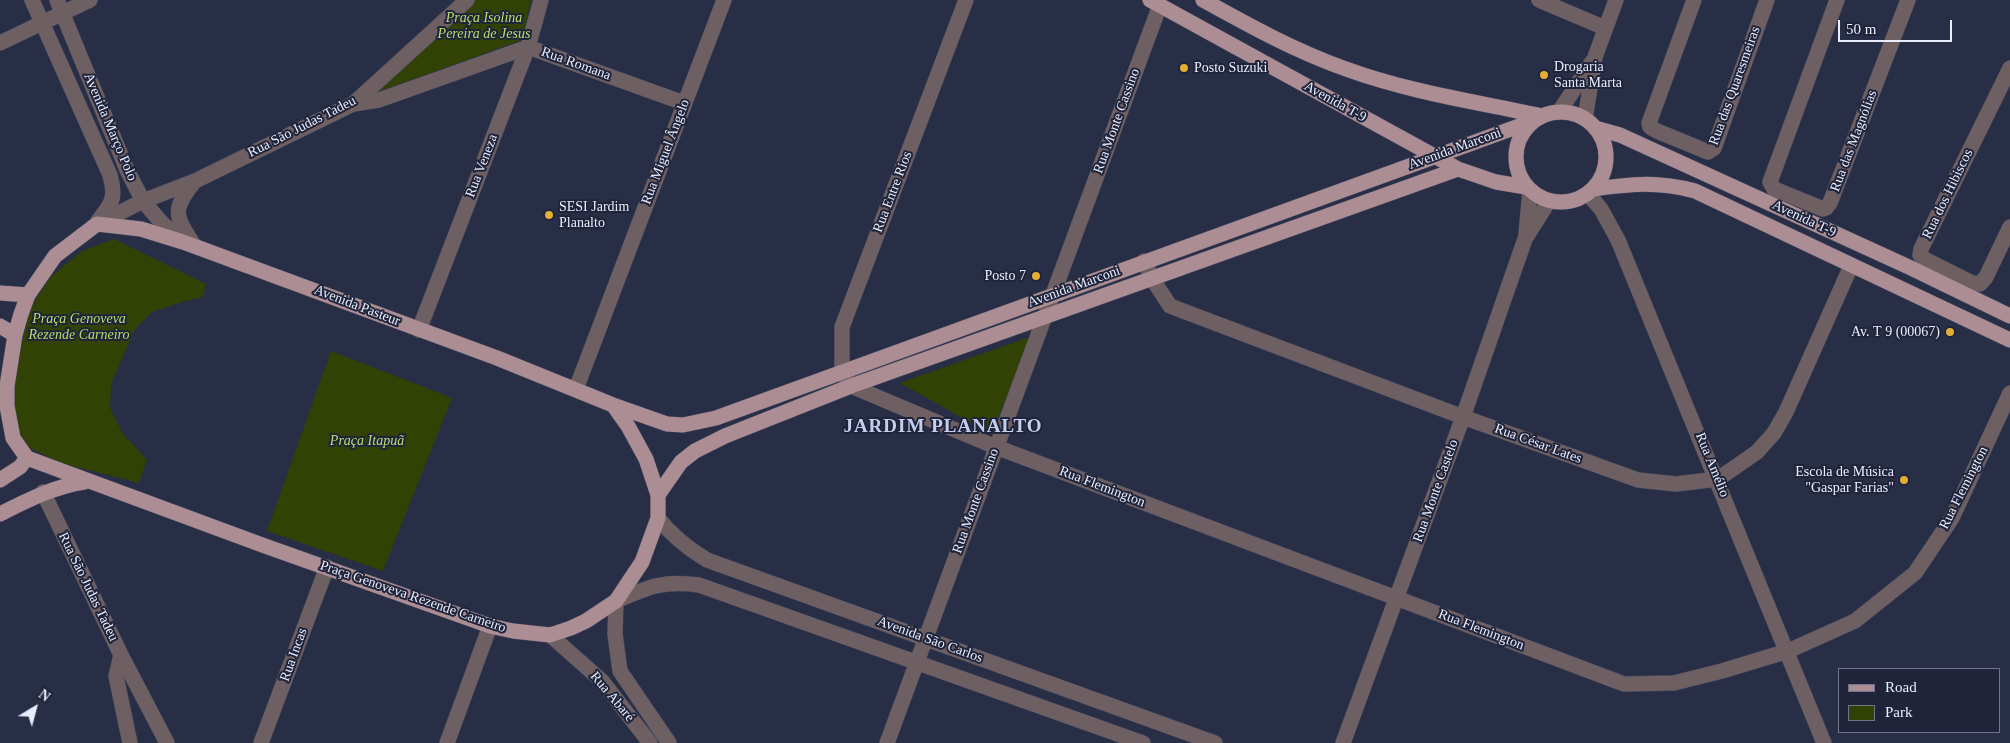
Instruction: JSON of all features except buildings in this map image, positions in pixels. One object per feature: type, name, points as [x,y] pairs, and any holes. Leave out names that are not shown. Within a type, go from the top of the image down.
[{"type":"main road","points":[[1203,0],[1272,39],[1348,70],[1538,118]]},
{"type":"main road","name":"Avenida T-9","points":[[1155,3],[1458,169],[1496,182],[1528,189]]},
{"type":"main road","points":[[1559,112],[1577,115],[1590,124],[1603,143],[1606,160],[1604,171],[1591,192],[1569,202],[1549,202],[1528,189],[1520,177],[1516,165],[1515,152],[1518,140],[1524,130],[1538,118],[1559,112]]},
{"type":"main road","name":"Avenida Marconi","points":[[613,405],[668,424],[683,425],[716,418],[1538,118]]},
{"type":"main road","name":"Avenida T-9","points":[[1590,124],[1629,139],[1911,268],[2010,316]]},
{"type":"main road","name":"Avenida Marconi","points":[[658,495],[681,462],[695,451],[724,436],[851,386],[1153,280],[1458,169]]},
{"type":"main road","name":"Avenida T-9","points":[[1591,192],[1637,184],[1674,186],[1695,192],[2010,340]]},
{"type":"main road","name":"Avenida Pasteur","points":[[96,224],[141,229],[189,244],[576,389],[613,405]]},
{"type":"main road","name":"Rua São Judas Tadeu","points":[[27,458],[13,438],[7,406],[7,386],[15,335],[28,295],[54,256],[96,224]]},
{"type":"main road","points":[[0,293],[28,295]]},
{"type":"main road","points":[[0,326],[15,335]]},
{"type":"main road","name":"Praça Genoveva Rezende Carneiro","points":[[87,481],[490,626],[520,632],[550,634],[586,621],[616,601],[642,562],[658,518],[658,495],[646,459],[613,405]]},
{"type":"main road","points":[[716,418],[724,436]]},
{"type":"main road","points":[[0,480],[20,467],[27,458],[87,481]]},
{"type":"main road","points":[[0,514],[43,492],[87,481]]},
{"type":"street","name":"Avenida Março Polo","points":[[32,0],[110,175],[114,193],[112,204],[96,224]]},
{"type":"street","points":[[0,44],[42,24],[59,7],[90,0]]},
{"type":"street","name":"Rua São Judas Tadeu","points":[[96,224],[143,201],[195,181],[353,104],[467,0]]},
{"type":"street","name":"Rua Veneza","points":[[419,330],[528,47],[541,0]]},
{"type":"street","name":"Rua Miguel Ângelo","points":[[576,389],[724,0]]},
{"type":"street","name":"Rua Entre Rios","points":[[842,372],[842,327],[966,0]]},
{"type":"street","points":[[1538,0],[1606,28]]},
{"type":"street","points":[[1559,112],[1595,57],[1616,0]]},
{"type":"street","name":"Rua das Quaresmeiras","points":[[1694,0],[1649,123],[1650,127],[1656,131],[1708,152],[1714,148],[1767,0]]},
{"type":"street","name":"Rua das Magnólias","points":[[1837,0],[1770,182],[1774,188],[1823,209],[1830,203],[1908,0]]},
{"type":"street","name":"Rua Monte Cassino","points":[[887,743],[1053,295],[1155,3]]},
{"type":"street","name":"Avenida Março Polo","points":[[59,7],[127,170],[143,201],[162,223],[189,244]]},
{"type":"street","name":"Rua Romana","points":[[353,104],[379,100],[528,47],[684,103]]},
{"type":"street","points":[[1590,124],[1595,57]]},
{"type":"street","name":"Rua dos Hibiscos","points":[[2010,68],[1921,249],[1920,255],[1972,284],[1980,284],[1986,277],[2010,228]]},
{"type":"street","points":[[189,244],[177,212],[186,192],[195,181]]},
{"type":"street","name":"Rua Monte Castelo","points":[[1526,239],[1528,189]]},
{"type":"street","name":"Rua Amélio","points":[[1591,192],[1618,240],[1718,479],[1824,743]]},
{"type":"street","name":"Rua Monte Castelo","points":[[1343,743],[1463,417],[1526,239],[1549,202]]},
{"type":"street","name":"Rua César Lates","points":[[1144,261],[1153,280],[1170,306],[1463,417],[1638,480],[1676,484],[1718,479],[1757,452],[1774,432],[1786,412],[1851,266]]},
{"type":"street","points":[[842,372],[851,386]]},
{"type":"street","name":"Rua Flemington","points":[[851,386],[996,447],[1624,684],[1674,683],[1722,671],[1788,651],[1855,621],[1915,573],[1952,518],[2010,393]]},
{"type":"street","name":"Rua São Judas Tadeu","points":[[43,492],[121,655],[116,676],[130,743]]},
{"type":"street","name":"Avenida São Carlos","points":[[658,518],[669,533],[684,546],[707,560],[1215,743]]},
{"type":"street","points":[[699,585],[707,560]]},
{"type":"street","name":"Rua Incas","points":[[261,743],[327,567]]},
{"type":"street","name":"Avenida São Carlos","points":[[616,601],[647,587],[663,583],[678,582],[699,585],[1143,743]]},
{"type":"street","points":[[616,601],[615,634],[620,671],[669,743]]},
{"type":"street","points":[[447,743],[490,626]]},
{"type":"street","name":"Rua Abaré","points":[[550,634],[602,681],[650,743]]},
{"type":"street","points":[[121,655],[167,743]]},
{"type":"street","points":[[602,681],[620,671]]},
{"type":"green space","name":"Praça Isolina Pereira de Jesus","points":[[474,0],[531,0],[522,40],[366,96]]},
{"type":"green space","name":"Praça Genoveva Rezende Carneiro","points":[[114,239],[206,284],[203,297],[152,312],[135,329],[111,384],[110,408],[123,434],[147,460],[139,483],[61,463],[30,448],[18,432],[9,394],[31,307],[51,276],[82,251]]},
{"type":"green space","points":[[1032,336],[991,434],[900,383]]},
{"type":"green space","name":"Praça Itapuã","points":[[331,351],[452,398],[383,571],[267,531]]},
{"type":"place","name":"Posto Suzuki","points":[[1184,68]]},
{"type":"place","name":"Drogaria Santa Marta","points":[[1544,75]]},
{"type":"place","name":"SESI Jardim Planalto","points":[[549,215]]},
{"type":"place","name":"Posto 7","points":[[1036,276]]},
{"type":"place","name":"Av. T 9 (00067)","points":[[1950,332]]},
{"type":"place","name":"Escola de Música \"Gaspar Farias\"","points":[[1904,480]]},
{"type":"district","name":"JARDIM PLANALTO","points":[[943,427]]}]
